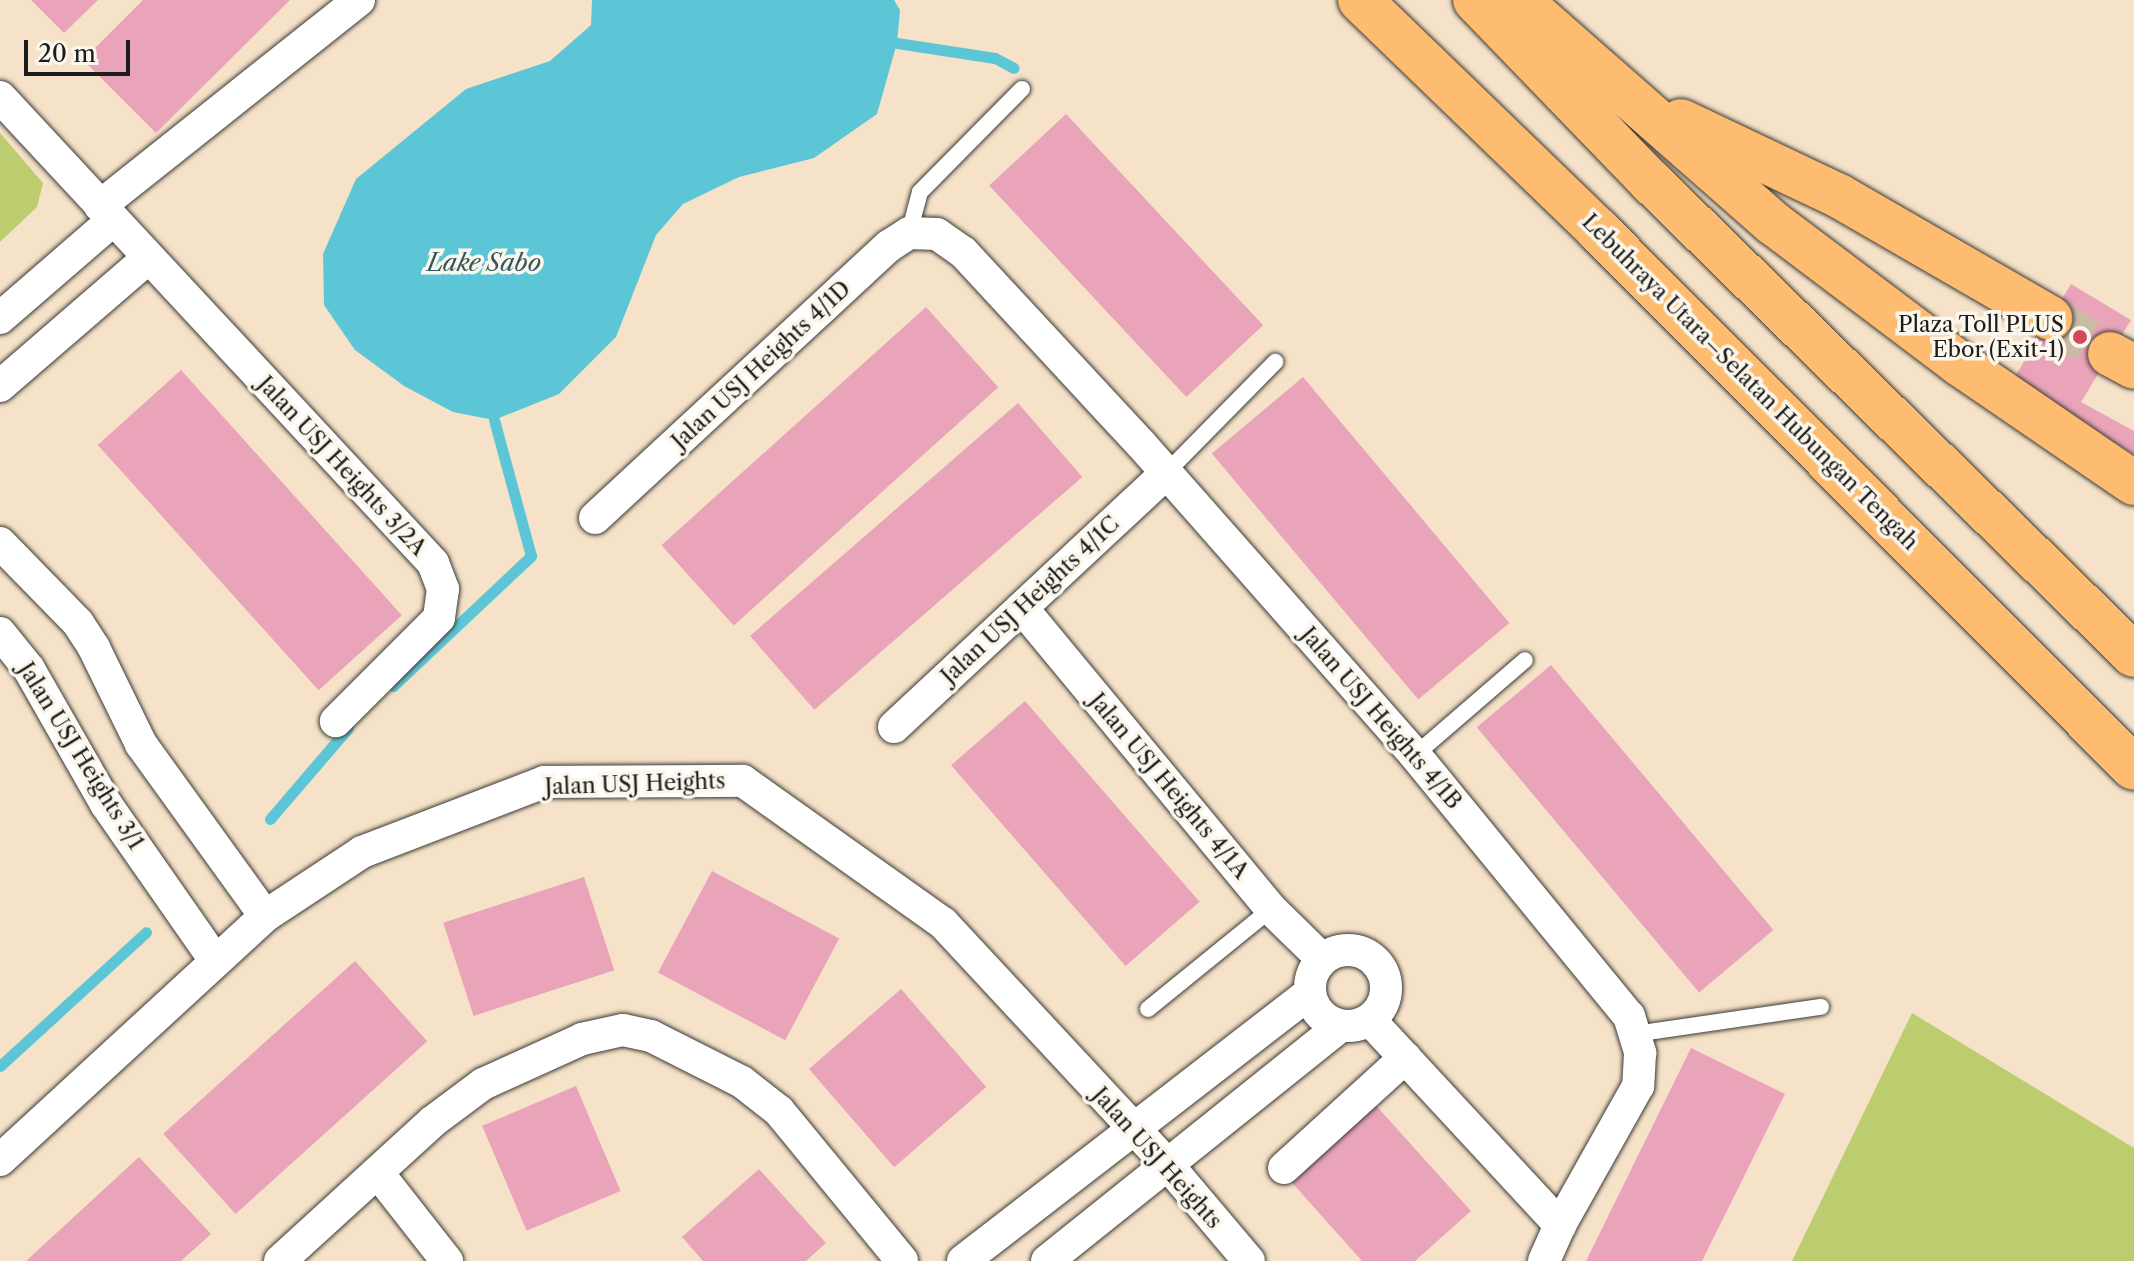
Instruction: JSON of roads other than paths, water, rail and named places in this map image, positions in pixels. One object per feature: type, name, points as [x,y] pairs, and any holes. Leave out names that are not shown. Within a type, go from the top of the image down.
[{"type":"highway","name":"Lebuhraya Utara–Selatan Hubungan Tengah","points":[[1360,0],[1598,230],[2134,768]]},
{"type":"highway","points":[[1475,0],[1651,182],[2134,655]]},
{"type":"highway","points":[[1519,0],[1773,223],[1960,364],[2134,483]]},
{"type":"highway","points":[[1635,99],[1839,196],[2050,318]]},
{"type":"street","points":[[0,318],[106,214],[359,0]]},
{"type":"street","name":"Jalan USJ Heights 3/2A","points":[[0,97],[147,259],[433,563],[443,589],[439,618],[336,721]]},
{"type":"street","name":"Jalan USJ Heights 4/1B","points":[[923,234],[963,252],[1166,473],[1415,755],[1629,1016],[1640,1053],[1638,1086],[1560,1225],[1544,1261]]},
{"type":"street","name":"Jalan USJ Heights 4/1D","points":[[595,518],[889,246],[923,234]]},
{"type":"street","points":[[0,386],[147,259]]},
{"type":"street","name":"Jalan USJ Heights 4/1C","points":[[894,727],[1166,473]]},
{"type":"street","points":[[0,543],[78,623],[94,648],[141,744],[265,916]]},
{"type":"street","name":"Jalan USJ Heights 4/1A","points":[[1022,608],[1271,909],[1322,959]]},
{"type":"street","name":"Jalan USJ Heights 3/1","points":[[0,633],[29,669],[106,804],[215,960]]},
{"type":"street","name":"Jalan USJ Heights","points":[[0,1160],[265,916],[362,852],[544,782],[743,781],[943,923],[1132,1130],[1167,1164],[1249,1261]]},
{"type":"street","points":[[1047,1261],[1167,1164],[1355,1023],[1384,1000],[1386,988],[1378,965],[1369,956],[1345,949],[1322,959],[1310,981],[1309,994],[1320,1015],[1355,1023],[1405,1058],[1560,1225]]},
{"type":"street","points":[[963,1261],[1309,994]]},
{"type":"street","points":[[280,1261],[432,1122],[483,1084],[582,1039],[623,1030],[651,1036],[729,1076],[779,1111],[902,1261]]},
{"type":"street","points":[[1284,1168],[1405,1058]]},
{"type":"street","points":[[378,1173],[447,1261]]},
{"type":"lane","points":[[923,234],[920,192],[1022,89]]},
{"type":"lane","points":[[1166,473],[1275,362]]},
{"type":"lane","points":[[1415,755],[1525,660]]},
{"type":"lane","points":[[1148,1009],[1271,909]]},
{"type":"lane","points":[[1635,1034],[1821,1007]]},
{"type":"water","name":"Lake Sabo","points":[[592,0],[894,0],[900,10],[897,43],[877,114],[814,158],[739,177],[683,204],[656,235],[616,337],[559,394],[494,420],[453,412],[404,386],[355,350],[324,305],[323,254],[356,179],[466,89],[550,61],[591,25]]},
{"type":"waterway","points":[[897,43],[995,58],[1014,68]]},
{"type":"waterway","points":[[393,686],[531,556],[494,420]]},
{"type":"waterway","points":[[270,819],[348,728]]},
{"type":"waterway","points":[[0,1066],[146,932]]},
{"type":"tunnel","points":[[2050,318],[2110,354]]},
{"type":"place","name":"Plaza Toll PLUS Ebor (Exit-1)","points":[[2080,337]]}]
